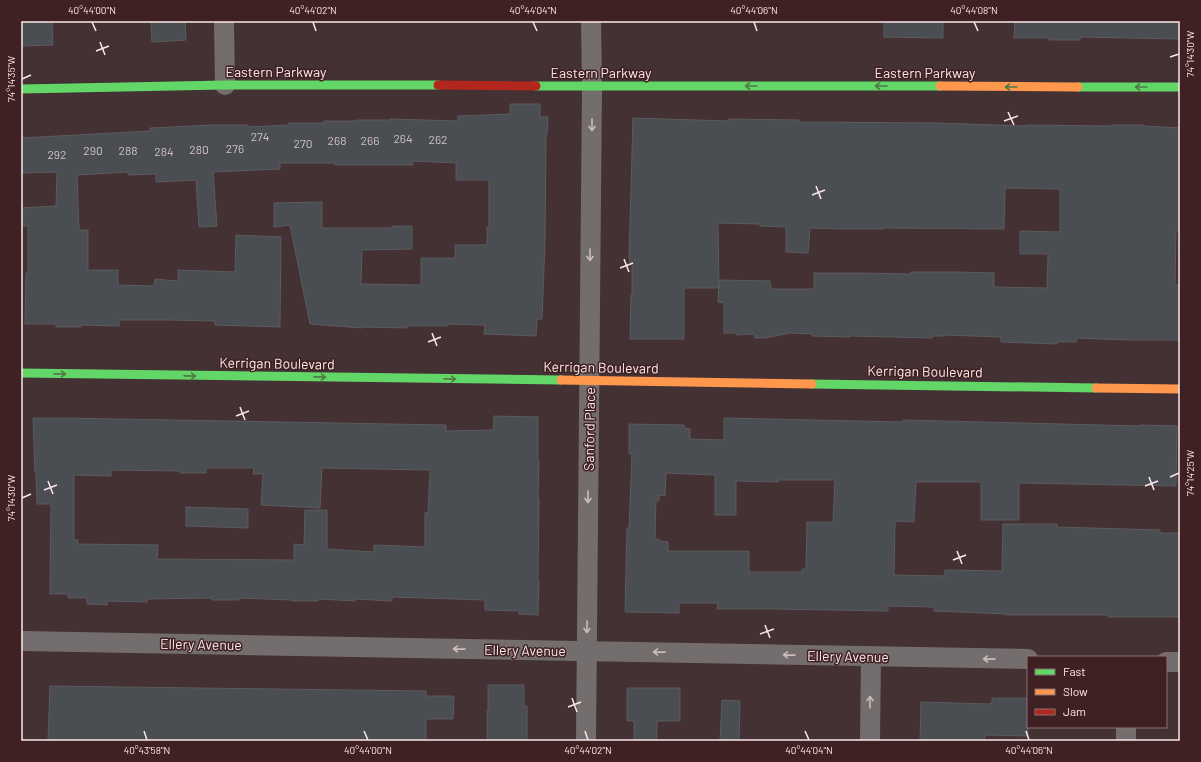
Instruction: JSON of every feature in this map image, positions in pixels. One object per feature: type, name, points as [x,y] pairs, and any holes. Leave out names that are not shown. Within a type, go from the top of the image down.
[{"type":"street","points":[[224,21],[226,85]]},
{"type":"street","name":"Sanford Place","points":[[586,741],[592,86],[591,21]]},
{"type":"street","name":"Eastern Parkway","points":[[21,90],[226,85],[1180,87]]},
{"type":"street","name":"Kerrigan Boulevard","points":[[21,373],[1180,389]]},
{"type":"street","name":"Ellery Avenue","points":[[21,641],[1027,659]]},
{"type":"street","points":[[870,741],[871,656]]},
{"type":"street","points":[[1167,662],[1180,662]]},
{"type":"street","points":[[1126,728],[1126,741]]},
{"type":"building","points":[[21,21],[52,21],[53,45],[21,46]]},
{"type":"building","points":[[151,21],[185,21],[186,40],[152,42]]},
{"type":"building","points":[[884,21],[943,21],[943,38],[884,37]]},
{"type":"building","points":[[1015,21],[1180,21],[1180,39],[1080,37],[1080,40],[1049,40],[1049,38],[1014,38]]},
{"type":"building","points":[[510,104],[540,104],[540,117],[548,117],[546,134],[545,243],[542,319],[537,319],[536,336],[484,334],[485,325],[447,324],[447,326],[407,326],[407,328],[362,328],[310,324],[290,225],[274,227],[274,203],[322,202],[322,228],[392,228],[392,226],[412,226],[412,249],[362,250],[361,284],[421,285],[421,258],[455,258],[455,245],[487,245],[487,227],[489,227],[489,180],[456,180],[456,163],[413,161],[413,165],[280,163],[280,169],[213,172],[217,226],[199,227],[196,180],[156,182],[156,174],[128,175],[128,172],[77,175],[79,230],[88,230],[88,270],[118,270],[118,285],[154,286],[155,279],[178,281],[178,270],[235,272],[236,235],[281,237],[280,327],[215,325],[215,321],[168,320],[119,320],[119,326],[81,325],[81,327],[56,327],[56,324],[25,324],[26,273],[28,273],[28,226],[22,226],[21,208],[56,206],[57,172],[21,173],[21,138],[150,131],[150,128],[212,125],[248,125],[248,127],[289,125],[289,123],[324,123],[324,121],[390,119],[458,121],[458,116],[510,114]]},
{"type":"building","points":[[633,118],[729,121],[729,119],[799,120],[799,122],[938,123],[1026,126],[1144,125],[1180,128],[1180,231],[1176,231],[1175,285],[1180,285],[1180,340],[1077,338],[1076,342],[1057,342],[1057,344],[1001,342],[1001,337],[945,335],[932,336],[932,338],[850,337],[812,336],[812,334],[790,333],[765,338],[755,338],[754,334],[736,335],[736,333],[724,333],[724,303],[718,302],[719,288],[684,288],[684,339],[630,339],[632,262],[630,262],[629,258]],"holes":[[[1005,188],[1060,189],[1060,232],[1020,231],[1020,254],[1048,254],[1047,288],[994,287],[994,273],[957,272],[911,272],[910,274],[814,273],[814,289],[771,289],[770,281],[719,280],[719,282],[718,223],[760,224],[760,226],[786,227],[786,252],[808,253],[810,228],[1004,229]]]},
{"type":"building","points":[[494,416],[538,417],[538,615],[519,614],[519,611],[485,610],[485,600],[392,597],[392,601],[319,599],[318,601],[292,601],[239,598],[239,600],[212,600],[212,598],[147,599],[147,602],[107,601],[107,605],[87,604],[87,598],[68,598],[68,594],[50,594],[51,504],[37,504],[33,418],[446,425],[446,431],[493,430]],"holes":[[[206,468],[254,468],[253,474],[263,474],[261,505],[320,508],[322,468],[430,470],[428,513],[425,513],[425,547],[374,545],[374,552],[327,549],[327,510],[305,510],[304,545],[294,544],[294,560],[157,559],[158,545],[78,544],[78,540],[74,540],[74,475],[111,476],[111,470],[206,473]]]},
{"type":"building","points":[[724,418],[1177,426],[1176,486],[1019,483],[1019,520],[981,520],[981,482],[916,482],[914,522],[895,521],[894,575],[945,576],[945,570],[1002,571],[1003,524],[1057,524],[1057,527],[1160,530],[1160,533],[1180,533],[1180,617],[1006,615],[934,611],[934,607],[888,606],[888,611],[717,609],[718,603],[679,603],[679,613],[625,612],[627,528],[629,528],[632,454],[629,454],[629,424],[684,425],[684,428],[690,429],[690,439],[724,440]],"holes":[[[666,473],[715,475],[715,515],[736,515],[736,481],[778,482],[778,480],[835,480],[833,522],[807,522],[806,569],[802,569],[802,572],[749,572],[749,551],[668,551],[668,542],[655,539],[656,501],[659,501],[659,495],[665,496]]]},
{"type":"building","points":[[186,507],[248,509],[248,528],[186,526]]},
{"type":"building","points":[[488,685],[524,685],[524,706],[527,706],[527,741],[487,741]]},
{"type":"building","points":[[50,686],[426,691],[426,696],[454,696],[453,719],[426,719],[426,741],[48,741]]},
{"type":"building","points":[[627,688],[680,688],[680,721],[657,721],[657,741],[634,741],[634,721],[627,721]]},
{"type":"building","points":[[992,698],[1027,698],[1028,736],[985,735],[985,741],[920,741],[921,702],[992,703]]},
{"type":"building","points":[[722,700],[740,701],[739,741],[720,741]]},
{"type":"traffic: fast","points":[[21,89],[225,85],[438,85]]},
{"type":"traffic: fast","points":[[536,86],[940,86]]},
{"type":"traffic: fast","points":[[1078,87],[1180,87]]},
{"type":"traffic: fast","points":[[21,373],[561,380]]},
{"type":"traffic: fast","points":[[812,384],[1096,388]]},
{"type":"traffic: slow","points":[[940,86],[1078,87]]},
{"type":"traffic: slow","points":[[561,380],[812,384]]},
{"type":"traffic: slow","points":[[1096,388],[1180,389]]},
{"type":"traffic: jam","points":[[438,85],[536,86]]}]
